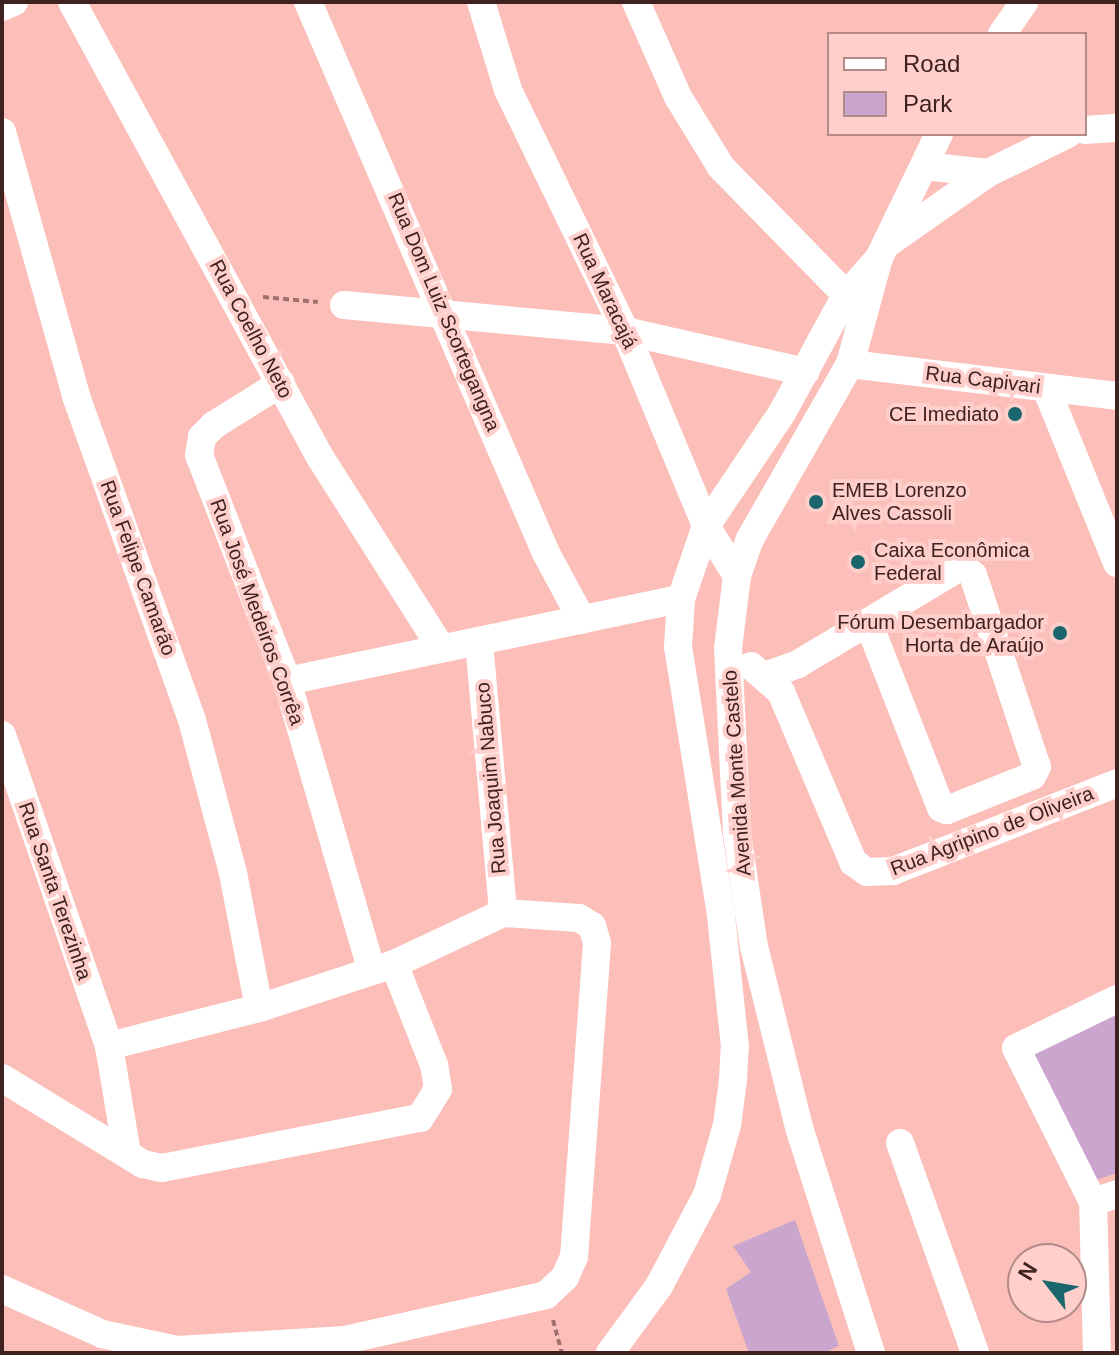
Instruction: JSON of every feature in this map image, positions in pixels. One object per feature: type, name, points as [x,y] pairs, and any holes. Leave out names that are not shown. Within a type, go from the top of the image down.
[{"type":"street","points":[[2,7],[14,2]]},
{"type":"street","name":"Rua Coelho Neto","points":[[72,2],[320,457],[442,649]]},
{"type":"street","name":"Rua Dom Luiz Scortegangna","points":[[308,2],[447,314],[546,553],[582,620]]},
{"type":"street","name":"Rua Maracajá","points":[[481,2],[508,90],[625,331],[706,526],[737,576]]},
{"type":"street","points":[[636,2],[678,97],[721,167],[845,297],[867,315]]},
{"type":"street","points":[[1003,32],[1024,2]]},
{"type":"street","points":[[1087,130],[1117,128]]},
{"type":"street","name":"Rua Felipe Camarão","points":[[2,132],[76,396],[192,720],[233,873],[259,1008]]},
{"type":"street","points":[[610,1353],[687,1237],[707,1195],[727,1125],[735,1047],[721,915],[678,647],[681,599],[706,526],[805,372],[845,297],[883,251],[938,136]]},
{"type":"street","points":[[883,251],[988,173],[1064,136]]},
{"type":"street","points":[[924,166],[988,173]]},
{"type":"street","name":"Avenida Monte Castelo","points":[[871,1353],[799,1127],[754,947],[738,840],[728,649],[737,576],[750,539],[850,364],[867,315],[883,251]]},
{"type":"street","points":[[344,305],[625,331],[805,372]]},
{"type":"street","name":"Rua Capivari","points":[[850,364],[1117,396]]},
{"type":"street","name":"Rua José Medeiros Corrêa","points":[[127,1154],[162,1168],[420,1118],[438,1089],[434,1065],[383,968],[287,681],[199,455],[202,437],[214,425],[281,383]]},
{"type":"street","points":[[1046,388],[1117,563]]},
{"type":"street","points":[[728,649],[764,676],[798,664],[868,622],[957,569],[973,575],[1037,767],[1032,776],[947,810],[941,808],[868,622]]},
{"type":"street","points":[[287,681],[681,599]]},
{"type":"street","name":"Rua Joaquim Nabuco","points":[[479,642],[503,913]]},
{"type":"street","name":"Rua Agripino de Oliveira","points":[[764,676],[781,692],[853,862],[867,872],[893,871],[1117,783]]},
{"type":"street","name":"Rua Santa Terezinha","points":[[2,735],[109,1046],[127,1154]]},
{"type":"street","points":[[708,837],[738,840],[721,915]]},
{"type":"street","points":[[2,1289],[102,1334],[177,1350],[345,1340],[546,1295],[565,1277],[574,1257],[597,943],[592,926],[579,918],[503,913],[383,968],[259,1008],[109,1046]]},
{"type":"street","points":[[1097,1353],[1107,1315],[1105,1198],[1016,1048],[1117,999]]},
{"type":"street","points":[[2,1078],[127,1154]]},
{"type":"street","points":[[900,1143],[975,1353]]},
{"type":"path","points":[[232,294],[344,305]]},
{"type":"path","points":[[546,1295],[562,1353]]},
{"type":"green space","points":[[1117,1012],[1117,1173],[1096,1180],[1031,1052]]},
{"type":"green space","points":[[795,1220],[839,1346],[823,1353],[749,1353],[726,1289],[751,1272],[733,1246]]},
{"type":"place","name":"CE Imediato","points":[[1015,414]]},
{"type":"place","name":"EMEB Lorenzo Alves Cassoli","points":[[816,502]]},
{"type":"place","name":"Caixa Econômica Federal","points":[[858,562]]},
{"type":"place","name":"Fórum Desembargador Horta de Araújo","points":[[1060,633]]}]
